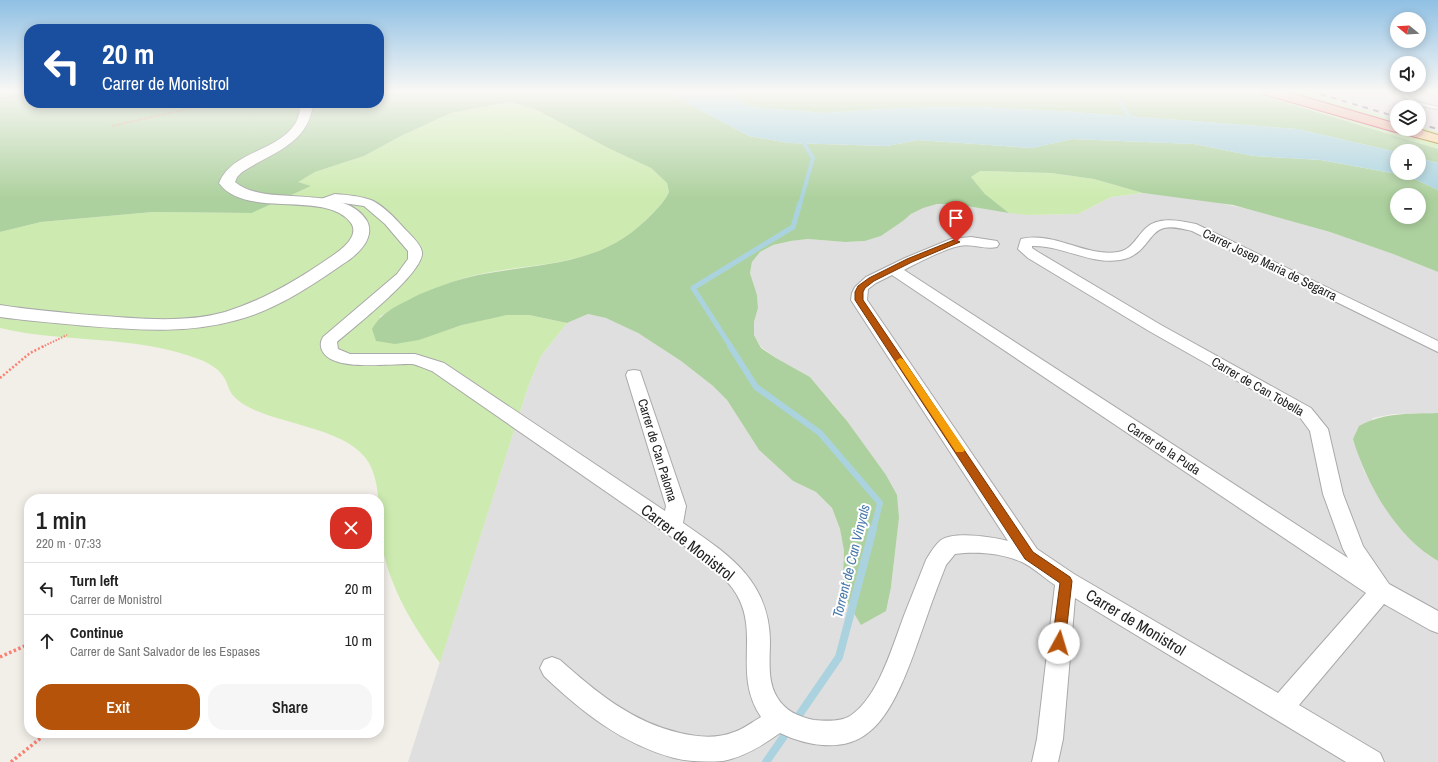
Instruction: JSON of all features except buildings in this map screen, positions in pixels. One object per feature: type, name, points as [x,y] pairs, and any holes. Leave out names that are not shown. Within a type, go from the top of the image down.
[{"type":"main road","points":[[1426,136],[1438,139]]},
{"type":"street","points":[[0,311],[42,317],[103,322],[164,325],[200,322],[231,316],[256,306],[283,293],[342,257],[355,245],[361,236],[361,227],[356,218],[338,208],[322,203],[250,195],[235,190],[227,183],[230,175],[237,169],[289,138],[297,131],[299,127]]},
{"type":"street","name":"Carrer de Monistrol","points":[[322,203],[335,198],[368,203],[390,221],[411,244],[415,251],[415,259],[402,277],[329,341],[329,348],[332,353],[348,359],[415,359],[438,367],[672,526],[730,572],[744,587],[751,600],[757,624],[757,674],[760,690],[768,706],[779,719],[804,731],[821,734],[837,733],[852,728],[870,715],[894,673],[937,560],[949,546],[973,543],[1003,548],[1029,556],[1066,581],[1371,762]]},
{"type":"street","name":"Carrer Josep Maria de Segarra","points":[[1033,255],[1025,248],[1026,242],[1038,242],[1103,255],[1119,256],[1128,253],[1137,246],[1152,229],[1161,225],[1171,224],[1187,226],[1208,232],[1438,347]]},
{"type":"street","points":[[992,244],[971,241],[956,242],[910,261],[862,286],[859,292],[859,300],[1029,556]]},
{"type":"street","name":"Carrer de Can Tobella","points":[[1033,255],[1155,328],[1305,412],[1319,429],[1333,494],[1354,549],[1381,591]]},
{"type":"street","name":"Carrer de la Puda","points":[[893,270],[1381,591],[1438,623]]},
{"type":"street","name":"Carrer de Can Paloma","points":[[634,375],[676,506],[672,526]]},
{"type":"street","points":[[1045,762],[1050,738],[1066,581]]},
{"type":"street","points":[[1281,708],[1381,591]]},
{"type":"street","points":[[552,668],[580,694],[615,721],[651,738],[674,746],[714,750],[728,747],[742,742],[779,719]]},
{"type":"path","points":[[0,378],[20,360],[41,346],[103,322]]},
{"type":"path","points":[[0,658],[24,646]]},
{"type":"path","points":[[11,762],[41,738]]},
{"type":"shaded area","points":[[1426,127],[1438,127],[1438,132],[1426,128]]},
{"type":"shaded area","points":[[1143,193],[1215,202],[1252,210],[1330,232],[1393,254],[1438,272],[1438,413],[1393,414],[1373,418],[1358,454],[1364,471],[1388,512],[1405,533],[1429,556],[1438,561],[1438,762],[408,762],[528,387],[541,356],[567,323],[588,314],[606,318],[623,325],[681,361],[713,386],[727,400],[759,450],[793,481],[816,492],[832,508],[840,529],[844,551],[843,574],[846,600],[891,587],[899,518],[847,421],[810,377],[776,358],[761,347],[754,335],[754,322],[758,308],[757,295],[750,273],[752,262],[760,252],[773,245],[791,241],[808,239],[845,242],[865,241],[881,236],[923,207],[937,204],[955,204],[1027,215],[1078,214],[1111,197]]},
{"type":"green space","points":[[0,127],[422,127],[364,156],[315,172],[298,182],[311,186],[252,213],[153,212],[41,222],[0,232]]},
{"type":"green space","points":[[422,127],[568,127],[608,148],[651,168],[667,183],[669,192],[662,203],[646,220],[627,236],[607,247],[566,261],[476,275],[426,292],[379,317],[441,332],[484,318],[507,315],[529,315],[567,323],[541,356],[528,387],[440,663],[421,636],[397,593],[391,578],[384,554],[384,494],[378,494],[369,463],[360,452],[348,443],[334,436],[270,416],[246,406],[232,395],[221,373],[212,365],[201,360],[151,346],[25,333],[0,328],[0,232],[41,222],[153,212],[252,213],[311,186],[297,182],[315,172],[364,156]]},
{"type":"green space","points":[[568,127],[731,127],[749,136],[789,143],[887,146],[918,140],[1032,148],[1072,139],[1194,144],[1254,156],[1321,160],[1390,173],[1390,180],[1417,180],[1438,190],[1438,272],[1393,254],[1330,232],[1233,205],[1143,193],[1094,179],[1051,173],[980,171],[971,177],[985,194],[1009,213],[955,204],[937,204],[923,208],[911,214],[881,236],[865,241],[845,242],[808,239],[773,245],[760,252],[752,262],[750,273],[757,295],[758,308],[754,322],[754,335],[761,348],[810,377],[847,421],[886,475],[897,495],[899,518],[891,587],[886,611],[861,625],[846,600],[843,574],[844,551],[840,529],[832,508],[816,492],[793,481],[759,450],[727,400],[713,386],[681,361],[638,333],[606,318],[588,314],[567,323],[529,315],[507,315],[462,325],[419,340],[395,344],[376,341],[372,329],[380,318],[389,310],[436,288],[478,275],[566,261],[588,255],[608,247],[627,235],[646,220],[665,200],[669,192],[667,183],[651,168],[608,148]]},
{"type":"green space","points":[[1265,127],[1364,127],[1390,134],[1390,136],[1395,136],[1422,144],[1390,144],[1390,150],[1297,129]]},
{"type":"green space","points":[[1364,127],[1390,127],[1390,134]]},
{"type":"green space","points":[[1426,128],[1438,132],[1438,149],[1426,145],[1426,144],[1395,136],[1426,136]]},
{"type":"green space","points":[[1426,145],[1438,149],[1438,163],[1426,160]]},
{"type":"green space","points":[[980,171],[1051,173],[1094,179],[1143,193],[1111,197],[1078,214],[1027,215],[1009,213],[985,194],[971,177]]},
{"type":"green space","points":[[1438,413],[1438,561],[1423,551],[1409,538],[1385,508],[1366,473],[1353,439],[1359,426],[1378,418],[1407,414]]},
{"type":"water","points":[[731,127],[1265,127],[1297,129],[1390,150],[1390,173],[1321,160],[1254,156],[1194,144],[1072,139],[1032,148],[918,140],[887,146],[789,143],[749,136]]},
{"type":"water","points":[[1426,160],[1438,163],[1438,190],[1417,180],[1426,180]]},
{"type":"waterway","name":"Torrent de Can Vinyals","points":[[800,137],[813,158],[800,204]]},
{"type":"waterway","name":"Torrent de Can Vinyals","points":[[731,347],[693,288],[793,227],[800,203]]},
{"type":"waterway","name":"Torrent de Can Vinyals","points":[[730,346],[756,387],[820,433],[880,503],[873,530]]},
{"type":"waterway","name":"Torrent de Can Vinyals","points":[[795,721],[839,657],[873,529]]},
{"type":"waterway","name":"Torrent de Can Vinyals","points":[[766,762],[789,729]]},
{"type":"railway","points":[[1429,127],[1438,129]]},
{"type":"slow traffic","points":[[900,361],[960,450]]},
{"type":"route","points":[[956,242],[910,261],[871,280],[862,286],[859,292],[859,300],[1029,556],[1066,581],[1059,643]]}]
